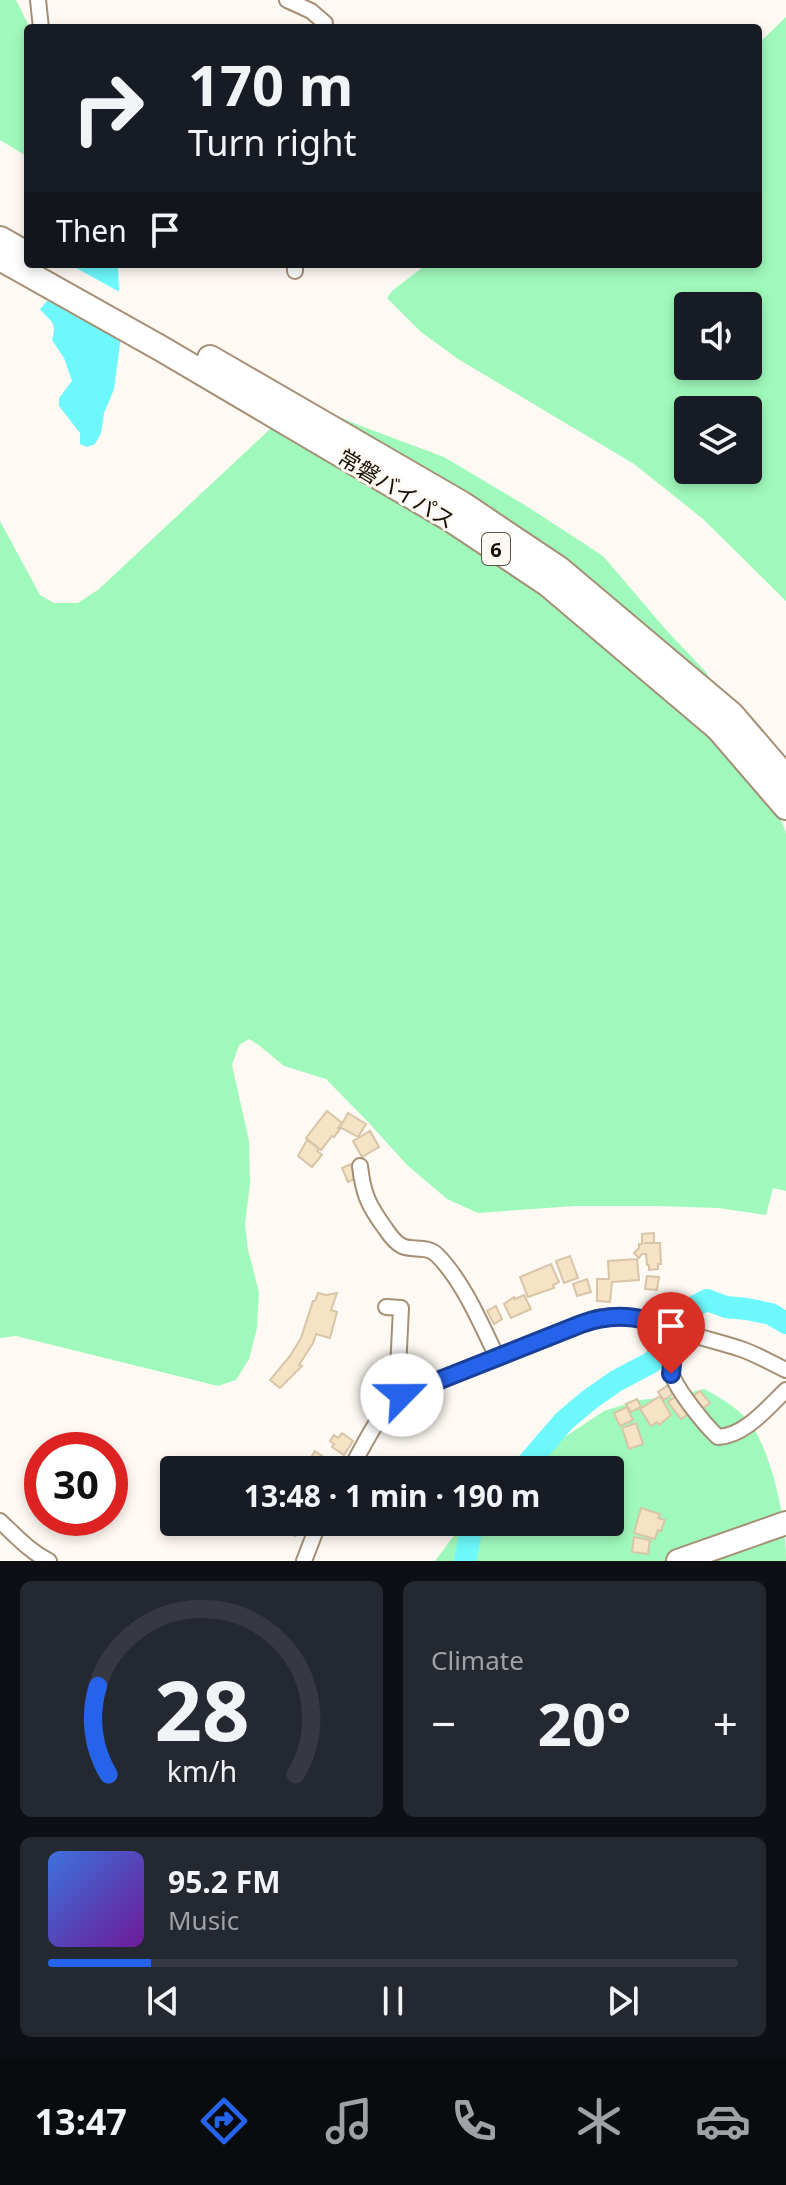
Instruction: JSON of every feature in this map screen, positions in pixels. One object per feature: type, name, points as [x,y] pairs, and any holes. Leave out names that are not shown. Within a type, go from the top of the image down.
[{"type":"highway","name":"常磐バイパス","points":[[38,268],[462,504],[559,569],[732,715],[786,778]]},
{"type":"highway","name":"常磐バイパス","points":[[51,268],[452,520],[548,584],[718,728],[786,807]]},
{"type":"main road","points":[[678,1561],[786,1523]]},
{"type":"street","points":[[38,0],[41,24]]},
{"type":"street","points":[[287,0],[311,11],[325,24]]},
{"type":"street","points":[[360,1166],[364,1193],[377,1217],[400,1245],[428,1250],[441,1261],[469,1301],[497,1357]]},
{"type":"street","points":[[386,1307],[401,1308],[398,1369],[402,1395]]},
{"type":"street","points":[[358,1456],[386,1410],[402,1395],[596,1318],[637,1317],[657,1322],[743,1350],[786,1370]]},
{"type":"street","points":[[684,1333],[673,1354],[671,1374],[718,1437],[734,1433],[746,1425],[786,1390]]},
{"type":"street","points":[[0,1521],[24,1546],[49,1561]]},
{"type":"street","points":[[304,1561],[314,1536]]},
{"type":"green space","points":[[0,0],[16,0],[28,24],[24,24],[24,155],[0,140]]},
{"type":"green space","points":[[786,17],[786,601],[703,519],[634,464],[458,359],[421,332],[387,298],[422,268],[762,268],[762,40]]},
{"type":"green space","points":[[313,406],[444,457],[603,556],[706,672],[756,755],[786,833],[786,1191],[773,1188],[766,1215],[719,1208],[656,1206],[575,1206],[478,1213],[447,1199],[407,1165],[326,1079],[284,1066],[249,1039],[239,1045],[232,1065],[249,1141],[250,1184],[245,1224],[259,1292],[257,1328],[249,1359],[236,1380],[218,1386],[16,1336],[0,1338],[0,521],[40,595],[54,603],[78,603],[99,589],[285,415]]},
{"type":"green space","points":[[704,1389],[724,1400],[753,1427],[767,1457],[777,1492],[786,1561],[435,1561],[454,1536],[624,1536],[624,1456],[540,1456],[604,1411],[639,1400],[672,1397]]},
{"type":"water","points":[[63,268],[118,268],[121,336],[114,389],[104,413],[101,433],[95,444],[87,447],[80,444],[80,433],[59,406],[59,398],[72,381],[64,358],[52,340],[53,325],[40,309],[49,299]]},
{"type":"pier","points":[[59,268],[76,268],[125,295],[125,336],[46,297]]},
{"type":"building","points":[[327,1111],[342,1123],[321,1150],[306,1138]]},
{"type":"building","points":[[348,1113],[366,1124],[358,1137],[340,1127]]},
{"type":"building","points":[[370,1131],[379,1147],[362,1157],[353,1141]]},
{"type":"building","points":[[307,1140],[322,1155],[312,1167],[298,1156]]},
{"type":"building","points":[[351,1164],[357,1178],[348,1182],[342,1168]]},
{"type":"building","points":[[654,1233],[654,1243],[660,1243],[661,1264],[658,1264],[658,1269],[649,1270],[646,1254],[639,1258],[634,1253],[642,1244],[642,1234]]},
{"type":"building","points":[[570,1256],[578,1278],[564,1283],[556,1261]]},
{"type":"building","points":[[637,1259],[639,1280],[612,1282],[610,1302],[597,1301],[597,1279],[609,1279],[608,1261]]},
{"type":"building","points":[[551,1264],[559,1282],[553,1285],[554,1288],[528,1297],[520,1277]]},
{"type":"building","points":[[647,1276],[659,1277],[657,1290],[645,1289]]},
{"type":"building","points":[[587,1279],[591,1292],[577,1296],[573,1284]]},
{"type":"building","points":[[318,1293],[337,1293],[331,1310],[337,1312],[330,1338],[316,1334],[299,1365],[302,1366],[280,1388],[270,1380],[301,1338]]},
{"type":"building","points":[[524,1295],[531,1309],[511,1318],[504,1304]]},
{"type":"building","points":[[496,1306],[502,1319],[494,1324],[487,1311]]},
{"type":"building","points":[[419,1362],[420,1370],[408,1372],[407,1364]]},
{"type":"building","points":[[671,1383],[677,1391],[664,1400],[658,1392]]},
{"type":"building","points":[[700,1391],[710,1403],[701,1410],[692,1397]]},
{"type":"building","points":[[680,1393],[693,1411],[681,1419],[668,1402]]},
{"type":"building","points":[[660,1396],[671,1415],[659,1425],[657,1422],[651,1426],[640,1409]]},
{"type":"building","points":[[637,1399],[641,1407],[631,1412],[626,1404]]},
{"type":"building","points":[[627,1407],[633,1420],[620,1426],[614,1413]]},
{"type":"building","points":[[636,1423],[643,1444],[629,1449],[622,1428]]},
{"type":"building","points":[[342,1433],[353,1441],[344,1455],[332,1447],[334,1444],[330,1441],[334,1435],[338,1438]]},
{"type":"building","points":[[641,1508],[660,1514],[658,1518],[665,1520],[655,1539],[634,1533]]},
{"type":"building","points":[[634,1537],[650,1540],[648,1554],[632,1552]]},
{"type":"waterway","points":[[534,1456],[564,1421],[589,1400],[652,1362],[671,1338],[684,1314],[693,1307],[707,1300],[726,1307],[771,1314],[786,1323]]},
{"type":"waterway","points":[[465,1561],[470,1536]]},
{"type":"route","points":[[402,1395],[596,1318],[611,1316],[637,1317],[684,1333],[673,1354],[671,1374]]}]
